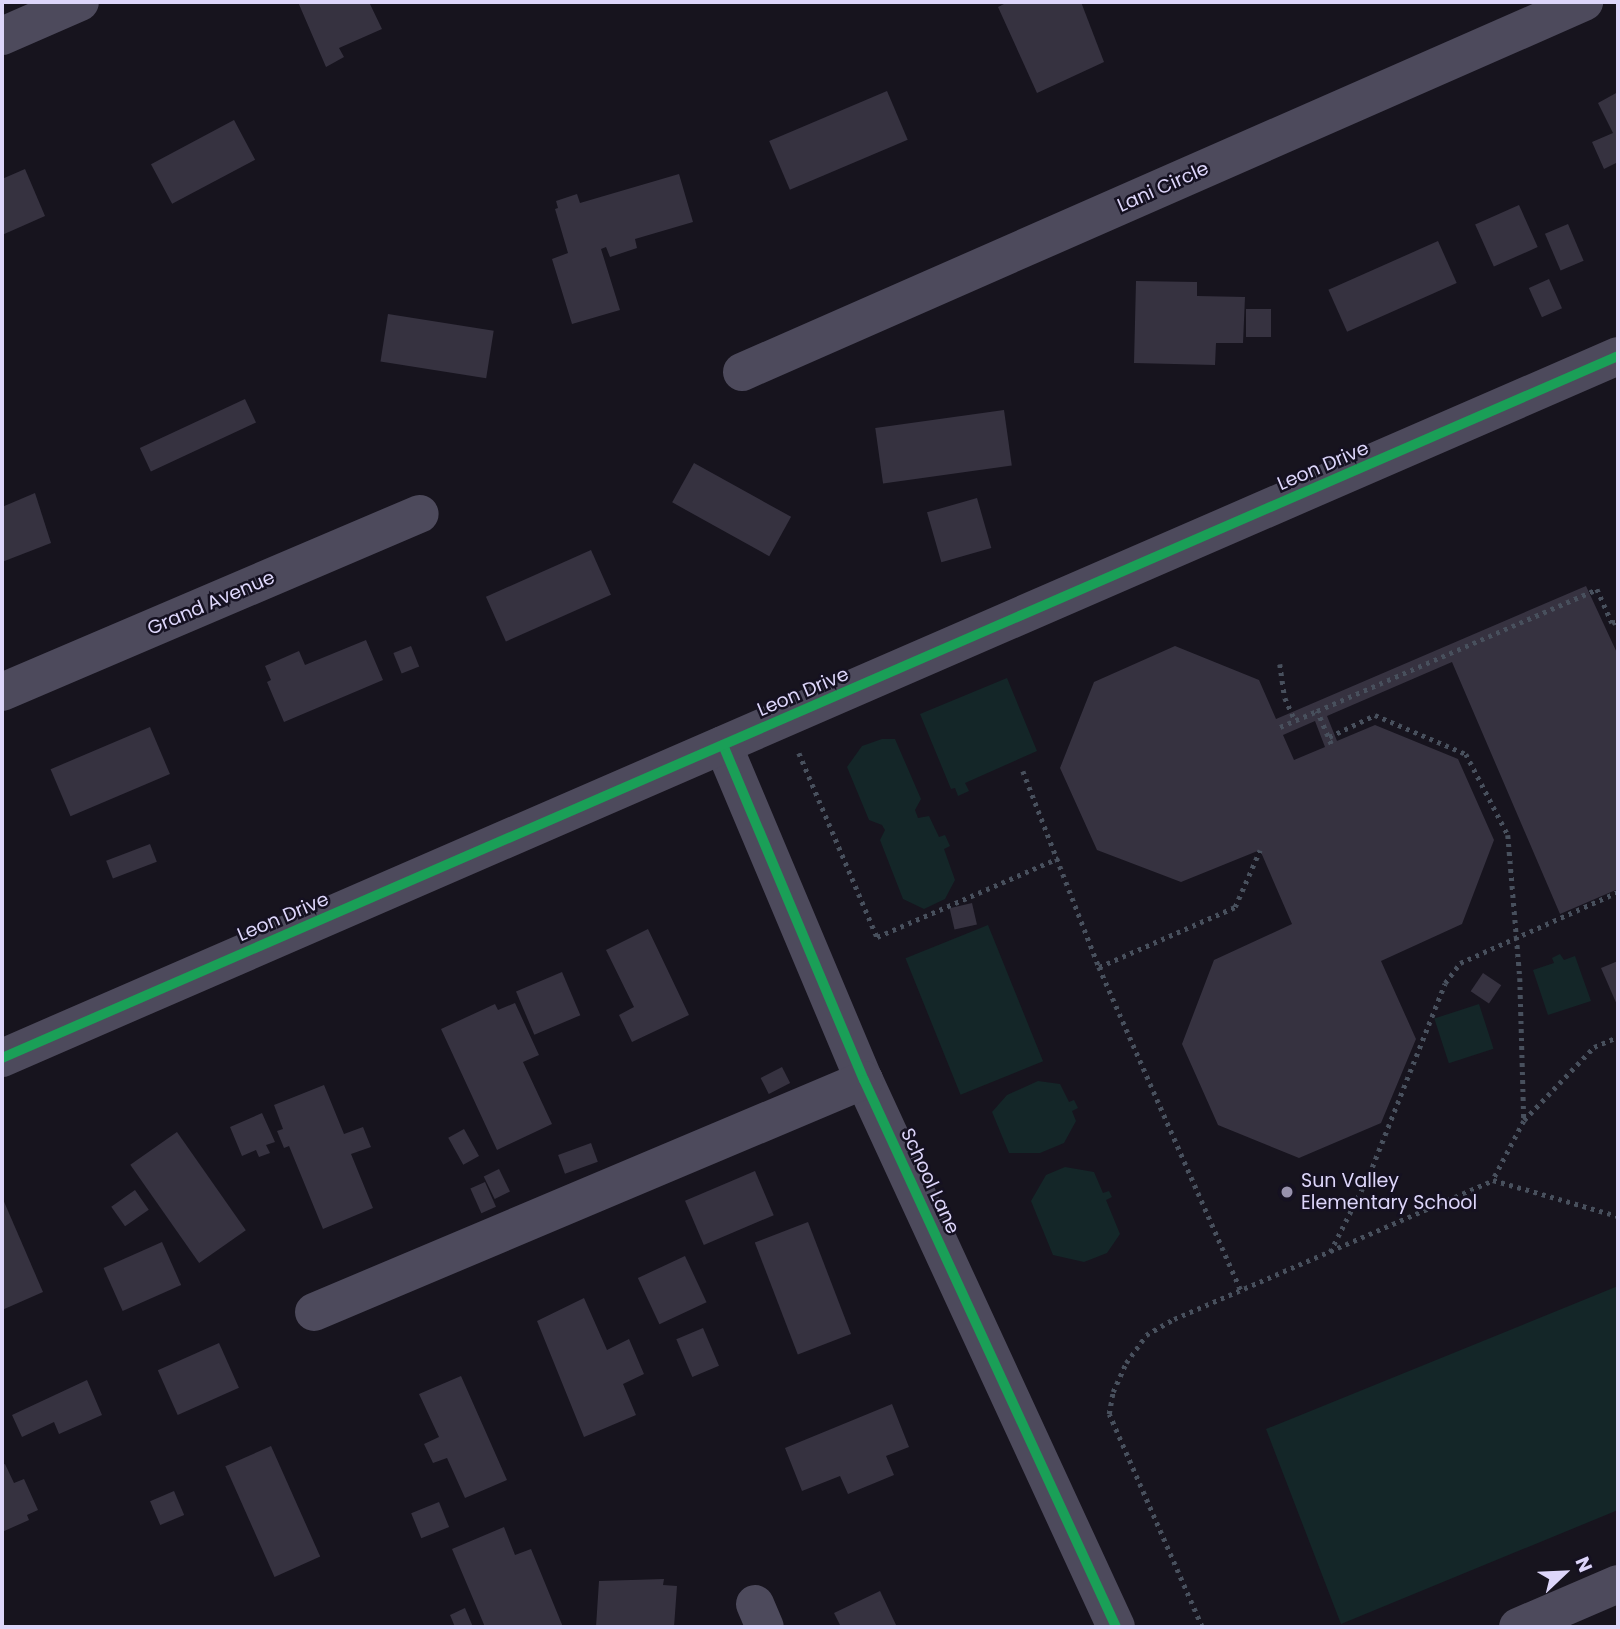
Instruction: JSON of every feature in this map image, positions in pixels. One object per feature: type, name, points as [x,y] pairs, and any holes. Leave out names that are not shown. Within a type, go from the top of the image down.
[{"type":"street","points":[[2,36],[80,2]]},
{"type":"street","name":"Lani Circle","points":[[742,372],[1584,2]]},
{"type":"street","name":"Leon Drive","points":[[2,1058],[1618,356]]},
{"type":"street","name":"Grand Avenue","points":[[2,692],[419,514]]},
{"type":"street","name":"School Lane","points":[[723,745],[864,1080],[1116,1627]]},
{"type":"street","points":[[314,1312],[864,1080]]},
{"type":"street","points":[[1518,1627],[1618,1584]]},
{"type":"path","points":[[1280,727],[1597,589],[1612,623],[1618,621]]},
{"type":"path","points":[[1280,664],[1285,698],[1295,720]]},
{"type":"path","points":[[1317,711],[1331,744]]},
{"type":"path","points":[[1329,737],[1375,715],[1466,754],[1508,835],[1518,937],[1524,1121]]},
{"type":"path","points":[[797,750],[877,937],[1059,858]]},
{"type":"path","points":[[1023,771],[1059,858],[1099,967],[1241,1290]]},
{"type":"path","points":[[1099,967],[1235,907],[1260,850]]},
{"type":"path","points":[[1330,1252],[1369,1175],[1445,983],[1461,963],[1618,892]]},
{"type":"path","points":[[1202,1627],[1109,1414],[1113,1392],[1126,1363],[1146,1335],[1174,1318],[1493,1180],[1524,1121],[1594,1047],[1618,1037]]},
{"type":"path","points":[[1493,1180],[1618,1216]]},
{"type":"shaded area","points":[[1007,678],[1037,751],[965,783],[969,791],[958,796],[955,788],[951,789],[920,714]]},
{"type":"shaded area","points":[[882,739],[895,739],[921,799],[915,810],[918,818],[929,816],[939,837],[945,835],[950,846],[944,849],[955,880],[945,899],[924,909],[903,899],[880,840],[885,830],[882,825],[869,820],[847,767],[862,746]]},
{"type":"shaded area","points":[[988,925],[1043,1061],[961,1095],[905,958]]},
{"type":"shaded area","points":[[1560,954],[1564,960],[1575,956],[1591,1001],[1548,1015],[1533,970],[1554,963],[1552,958]]},
{"type":"shaded area","points":[[1479,1004],[1494,1049],[1449,1063],[1434,1019]]},
{"type":"shaded area","points":[[1038,1081],[1060,1084],[1069,1102],[1074,1100],[1078,1108],[1072,1111],[1076,1121],[1064,1143],[1040,1153],[1009,1153],[992,1112],[1007,1095]]},
{"type":"shaded area","points":[[1065,1167],[1094,1172],[1103,1193],[1109,1191],[1112,1197],[1106,1200],[1120,1234],[1107,1253],[1084,1262],[1053,1255],[1031,1201],[1046,1175]]},
{"type":"shaded area","points":[[1618,1286],[1618,1510],[1341,1624],[1266,1429]]},
{"type":"building","points":[[298,2],[369,2],[382,29],[339,48],[344,57],[326,67]]},
{"type":"building","points":[[1008,2],[1081,2],[1104,62],[1037,93],[998,7]]},
{"type":"building","points":[[887,91],[908,140],[790,190],[769,141]]},
{"type":"building","points":[[1618,92],[1618,162],[1604,169],[1592,142],[1613,133],[1598,103]]},
{"type":"building","points":[[234,120],[255,160],[172,204],[151,164]]},
{"type":"building","points":[[25,169],[45,216],[2,235],[2,179]]},
{"type":"building","points":[[679,174],[693,222],[635,239],[637,248],[610,257],[606,247],[601,249],[620,310],[572,324],[552,259],[568,253],[555,209],[558,208],[556,201],[577,194],[580,203]]},
{"type":"building","points":[[1519,205],[1538,247],[1494,267],[1475,225]]},
{"type":"building","points":[[1568,224],[1584,261],[1561,271],[1545,234]]},
{"type":"building","points":[[1438,241],[1457,283],[1347,332],[1328,290]]},
{"type":"building","points":[[1549,279],[1562,308],[1542,317],[1529,288]]},
{"type":"building","points":[[1136,281],[1197,282],[1197,296],[1245,297],[1243,343],[1216,343],[1215,365],[1134,363]]},
{"type":"building","points":[[1246,309],[1271,309],[1271,337],[1246,337]]},
{"type":"building","points":[[388,314],[494,331],[486,378],[380,361]]},
{"type":"building","points":[[245,399],[256,423],[151,472],[140,448]]},
{"type":"building","points":[[1004,410],[1012,465],[883,484],[875,428]]},
{"type":"building","points":[[694,463],[791,517],[769,556],[672,502]]},
{"type":"building","points":[[35,493],[51,543],[2,562],[2,507]]},
{"type":"building","points":[[977,498],[991,548],[941,562],[927,512]]},
{"type":"building","points":[[591,550],[611,595],[506,642],[486,597]]},
{"type":"building","points":[[1586,586],[1618,655],[1618,889],[1560,914],[1452,662],[1327,716],[1337,741],[1375,725],[1458,759],[1494,840],[1462,924],[1381,961],[1416,1039],[1381,1123],[1299,1158],[1218,1125],[1182,1044],[1214,960],[1292,924],[1260,850],[1181,882],[1097,850],[1060,768],[1094,682],[1175,646],[1259,680],[1276,719]],"holes":[[[1315,721],[1325,747],[1294,760],[1283,735]]]},
{"type":"building","points":[[366,640],[383,680],[284,722],[267,682],[271,680],[265,666],[299,651],[305,665]]},
{"type":"building","points":[[411,646],[419,666],[402,674],[393,653]]},
{"type":"building","points":[[150,727],[170,774],[71,816],[51,769]]},
{"type":"building","points":[[150,844],[157,862],[113,879],[106,861]]},
{"type":"building","points":[[972,903],[977,924],[955,930],[950,908]]},
{"type":"building","points":[[648,929],[689,1015],[632,1042],[619,1015],[634,1007],[606,950]]},
{"type":"building","points":[[1618,961],[1618,1007],[1601,968]]},
{"type":"building","points":[[562,972],[580,1015],[534,1035],[516,992]]},
{"type":"building","points":[[1483,973],[1501,985],[1489,1004],[1471,991]]},
{"type":"building","points":[[515,1003],[539,1055],[523,1062],[552,1124],[497,1150],[441,1029],[495,1004],[498,1010]]},
{"type":"building","points":[[782,1067],[790,1083],[769,1094],[761,1078]]},
{"type":"building","points":[[324,1085],[344,1134],[363,1127],[371,1147],[351,1154],[373,1208],[323,1229],[289,1146],[284,1148],[277,1131],[283,1129],[274,1105]]},
{"type":"building","points":[[262,1113],[275,1142],[266,1145],[270,1153],[259,1157],[256,1150],[242,1156],[230,1127]]},
{"type":"building","points":[[464,1129],[479,1156],[463,1165],[448,1138]]},
{"type":"building","points":[[177,1132],[246,1230],[199,1263],[130,1165]]},
{"type":"building","points":[[591,1143],[598,1162],[565,1174],[558,1155]]},
{"type":"building","points":[[499,1169],[510,1191],[495,1199],[484,1176]]},
{"type":"building","points":[[755,1171],[774,1215],[704,1245],[685,1201]]},
{"type":"building","points":[[485,1182],[496,1207],[481,1213],[470,1189]]},
{"type":"building","points":[[135,1190],[149,1210],[125,1226],[111,1207]]},
{"type":"building","points":[[2,1197],[43,1292],[2,1310]]},
{"type":"building","points":[[808,1222],[851,1334],[798,1354],[755,1242]]},
{"type":"building","points":[[162,1242],[181,1285],[123,1311],[104,1268]]},
{"type":"building","points":[[685,1256],[707,1302],[659,1324],[638,1278]]},
{"type":"building","points":[[584,1298],[607,1350],[629,1339],[644,1374],[623,1384],[636,1415],[584,1437],[537,1321]]},
{"type":"building","points":[[703,1328],[719,1366],[692,1377],[676,1339]]},
{"type":"building","points":[[219,1343],[239,1388],[178,1415],[158,1370]]},
{"type":"building","points":[[461,1376],[507,1480],[465,1498],[447,1458],[433,1463],[424,1444],[439,1437],[419,1394]]},
{"type":"building","points":[[87,1380],[102,1415],[59,1434],[54,1422],[22,1437],[12,1415]]},
{"type":"building","points":[[892,1404],[909,1447],[886,1456],[894,1475],[848,1494],[840,1476],[802,1491],[785,1448]]},
{"type":"building","points":[[271,1446],[320,1557],[275,1577],[225,1466]]},
{"type":"building","points":[[5,1464],[14,1483],[24,1479],[38,1510],[27,1515],[29,1520],[2,1532],[2,1465]]},
{"type":"building","points":[[174,1491],[184,1515],[160,1525],[150,1501]]},
{"type":"building","points":[[439,1502],[449,1527],[421,1538],[411,1513]]},
{"type":"building","points":[[504,1527],[515,1555],[531,1549],[563,1627],[485,1627],[452,1549]]},
{"type":"building","points":[[664,1579],[663,1585],[677,1586],[674,1627],[596,1627],[599,1581]]},
{"type":"building","points":[[880,1591],[897,1627],[841,1627],[834,1613]]},
{"type":"building","points":[[465,1608],[473,1627],[455,1627],[450,1615]]},
{"type":"cycle path","points":[[2,1058],[1618,356]]},
{"type":"cycle path","points":[[723,745],[864,1080],[1116,1627]]},
{"type":"place","name":"Sun Valley Elementary School","points":[[1287,1192]]}]
